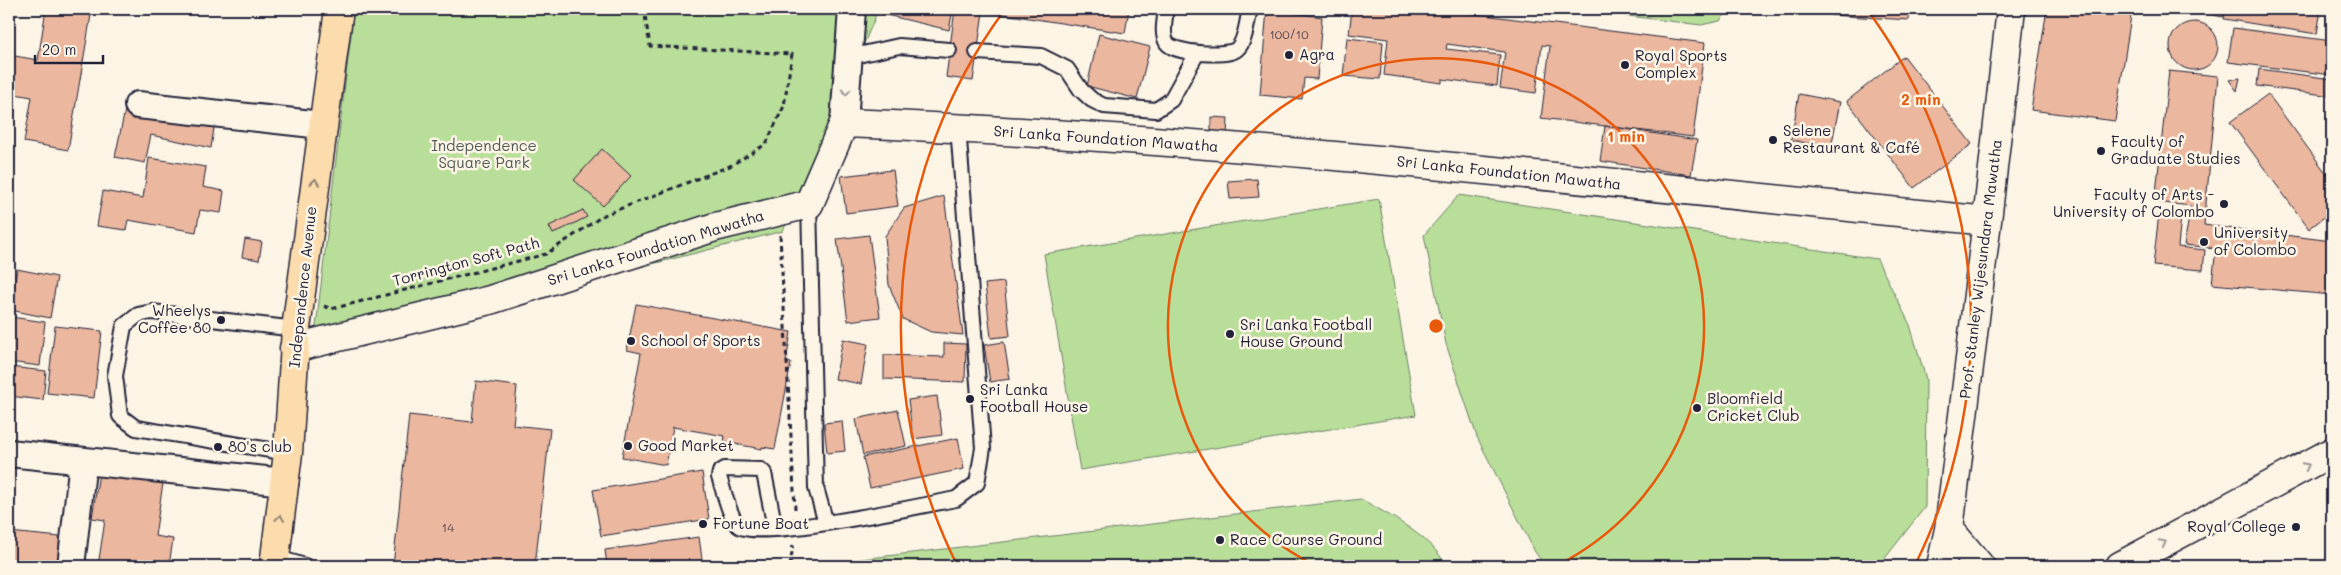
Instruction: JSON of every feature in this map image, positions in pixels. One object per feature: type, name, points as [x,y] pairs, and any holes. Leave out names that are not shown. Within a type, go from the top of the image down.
[{"type":"main road","name":"Independence Avenue","points":[[275,562],[288,453],[295,338],[338,9]]},
{"type":"street","points":[[809,204],[844,123],[852,9]]},
{"type":"street","name":"Prof. Stanley Wijesundara Mawatha","points":[[1941,566],[1949,529],[1987,221],[2010,9]]},
{"type":"street","points":[[138,105],[322,125]]},
{"type":"street","name":"Sri Lanka Foundation Mawatha","points":[[844,123],[958,127],[1340,156],[1987,221]]},
{"type":"street","name":"Sri Lanka Foundation Mawatha","points":[[295,338],[490,300],[715,227],[809,204]]},
{"type":"street","points":[[2120,566],[2332,452]]},
{"type":"street","points":[[9,453],[284,482]]},
{"type":"street","points":[[71,566],[83,461]]},
{"type":"street","points":[[1949,529],[1980,566]]},
{"type":"lane","points":[[1166,9],[1164,33],[1167,43],[1174,49],[1197,53],[1232,52],[1237,49],[1242,43],[1250,9]]},
{"type":"lane","points":[[849,57],[899,46],[949,50]]},
{"type":"lane","points":[[977,52],[1041,56],[1067,69],[1081,90],[1092,100],[1104,106],[1156,110],[1171,100],[1197,53]]},
{"type":"lane","points":[[775,528],[764,473],[761,470],[725,469],[720,472],[719,477],[735,522],[746,529],[775,528],[796,527],[826,523],[956,499],[977,482],[983,448],[958,127]]},
{"type":"lane","points":[[809,204],[816,488],[826,523]]},
{"type":"lane","points":[[288,453],[136,428],[120,416],[116,376],[124,326],[138,315],[152,312],[295,338]]},
{"type":"lane","points":[[275,562],[305,566]]},
{"type":"path","name":"Torrington Soft Path","points":[[322,304],[331,309],[546,254],[604,215],[730,166],[766,144],[784,106],[792,54],[650,46],[644,9]]},
{"type":"path","points":[[779,211],[796,527]]},
{"type":"green space","name":"Independence Square Park","points":[[354,9],[684,9],[686,11],[718,9],[875,9],[875,18],[783,231],[549,290],[315,335]]},
{"type":"green space","points":[[1572,9],[1729,9],[1720,21],[1701,25]]},
{"type":"green space","name":"Bloomfield Cricket Club","points":[[1459,195],[1877,259],[1910,325],[1926,379],[1925,507],[1879,566],[1545,566],[1535,552],[1477,437],[1446,344],[1424,235]]},
{"type":"green space","name":"Sri Lanka Football House Ground","points":[[1379,199],[1416,415],[1080,470],[1044,254]]},
{"type":"green space","name":"Race Course Ground","points":[[1361,499],[1421,536],[1440,556],[1446,566],[850,566],[853,560]]},
{"type":"building","points":[[46,9],[91,15],[68,150],[24,142],[32,97],[9,93],[9,55],[38,60]]},
{"type":"building","points":[[884,9],[953,9],[949,30],[882,14]]},
{"type":"building","points":[[955,9],[983,12],[973,81],[946,77]]},
{"type":"building","points":[[985,9],[1129,9],[1125,33],[984,11]]},
{"type":"building","points":[[1267,9],[1322,17],[1317,79],[1304,78],[1302,99],[1260,95]]},
{"type":"building","name":"Royal Sports Complex","points":[[1352,9],[1436,9],[1705,43],[1693,137],[1541,118],[1550,46],[1542,45],[1536,93],[1500,88],[1505,52],[1447,44],[1446,49],[1500,55],[1497,86],[1442,79],[1442,83],[1384,75],[1388,39],[1349,34]]},
{"type":"building","points":[[1830,9],[1910,9],[1909,20],[1830,15]]},
{"type":"building","name":"Faculty of Graduate Studies","points":[[2047,9],[2132,9],[2115,121],[2031,110]]},
{"type":"building","points":[[2184,9],[2224,9],[2223,17]]},
{"type":"building","points":[[2226,9],[2321,9],[2317,34],[2224,19]]},
{"type":"building","points":[[2189,22],[2199,22],[2211,29],[2218,41],[2218,51],[2211,63],[2199,70],[2189,70],[2181,66],[2174,59],[2170,51],[2170,41],[2174,33],[2181,26]]},
{"type":"building","points":[[2233,28],[2332,41],[2332,75],[2228,62]]},
{"type":"building","points":[[1099,34],[1150,47],[1137,99],[1087,86]]},
{"type":"building","points":[[1347,38],[1383,42],[1380,79],[1343,76]]},
{"type":"building","points":[[1904,56],[1972,144],[1914,188],[1847,101]]},
{"type":"building","points":[[2259,69],[2332,79],[2332,96],[2257,86]]},
{"type":"building","points":[[2169,71],[2218,76],[2204,225],[2332,241],[2332,295],[2212,284],[2216,248],[2184,245],[2191,206],[2155,202]]},
{"type":"building","points":[[2240,78],[2237,91],[2229,80]]},
{"type":"building","points":[[1799,94],[1840,102],[1831,148],[1791,140]]},
{"type":"building","points":[[2268,94],[2332,181],[2332,211],[2309,229],[2230,122]]},
{"type":"building","points":[[125,110],[214,128],[211,148],[151,135],[145,163],[115,157]]},
{"type":"building","points":[[1211,117],[1228,118],[1227,135],[1211,135]]},
{"type":"building","points":[[1605,126],[1697,140],[1691,175],[1600,161]]},
{"type":"building","points":[[602,149],[631,176],[603,206],[574,180]]},
{"type":"building","points":[[149,158],[206,167],[203,187],[224,191],[221,213],[200,210],[196,232],[128,220],[126,230],[97,226],[103,191],[143,198]]},
{"type":"building","points":[[893,170],[898,206],[846,213],[841,176]]},
{"type":"building","points":[[1257,179],[1259,197],[1230,199],[1228,181]]},
{"type":"building","points":[[944,196],[963,335],[931,332],[903,319],[889,285],[885,236],[904,208]]},
{"type":"building","points":[[583,210],[587,217],[553,234],[549,226]]},
{"type":"building","points":[[2159,213],[2181,216],[2178,247],[2205,250],[2203,270],[2153,266]]},
{"type":"building","points":[[869,235],[880,317],[848,321],[837,239]]},
{"type":"building","points":[[245,239],[262,242],[259,260],[242,257]]},
{"type":"building","points":[[17,269],[57,277],[50,318],[10,310]]},
{"type":"building","points":[[1004,282],[1010,336],[991,338],[985,284]]},
{"type":"building","points":[[636,304],[791,332],[786,362],[791,363],[775,449],[762,447],[762,449],[724,442],[725,436],[673,427],[666,465],[622,457],[641,353],[627,350]]},
{"type":"building","points":[[11,317],[45,322],[40,366],[9,362]]},
{"type":"building","points":[[55,326],[102,331],[94,398],[47,393]]},
{"type":"building","points":[[843,339],[868,344],[861,384],[835,379]]},
{"type":"building","points":[[1004,342],[1010,379],[990,382],[984,345]]},
{"type":"building","points":[[944,343],[966,344],[965,382],[884,379],[884,355],[944,357]]},
{"type":"building","points":[[9,367],[46,371],[43,400],[9,396]]},
{"type":"building","points":[[476,381],[517,386],[513,425],[550,429],[535,566],[393,566],[409,415],[472,422]]},
{"type":"building","points":[[937,396],[942,435],[913,439],[908,400]]},
{"type":"building","points":[[898,410],[906,446],[863,455],[856,419]]},
{"type":"building","points":[[842,421],[845,451],[827,453],[824,423]]},
{"type":"building","points":[[958,438],[964,469],[870,488],[863,457]]},
{"type":"building","points":[[702,472],[709,519],[601,536],[593,490]]},
{"type":"building","points":[[99,473],[163,483],[155,536],[173,539],[169,566],[98,566],[105,520],[92,518]]},
{"type":"building","points":[[9,532],[60,537],[58,566],[9,566]]},
{"type":"building","points":[[699,537],[703,566],[607,566],[605,550]]},
{"type":"place","name":"Agra","points":[[1289,55]]},
{"type":"place","name":"Royal Sports Complex","points":[[1625,65]]},
{"type":"place","name":"Selene Restaurant & Café","points":[[1773,140]]},
{"type":"place","name":"Faculty of Graduate Studies","points":[[2101,151]]},
{"type":"place","name":"Faculty of Arts - University of Colombo","points":[[2224,204]]},
{"type":"place","name":"University of Colombo","points":[[2204,242]]},
{"type":"place","name":"Wheelys Coffee 80","points":[[221,320]]},
{"type":"place","name":"Sri Lanka Football House Ground","points":[[1230,334]]},
{"type":"place","name":"School of Sports","points":[[631,341]]},
{"type":"place","name":"Sri Lanka Football House","points":[[970,399]]},
{"type":"place","name":"Bloomfield Cricket Club","points":[[1697,408]]},
{"type":"place","name":"Good Market","points":[[628,446]]},
{"type":"place","name":"80's club","points":[[218,447]]},
{"type":"place","name":"Fortune Boat","points":[[703,524]]},
{"type":"place","name":"Royal College","points":[[2296,527]]},
{"type":"place","name":"Race Course Ground","points":[[1220,540]]}]
